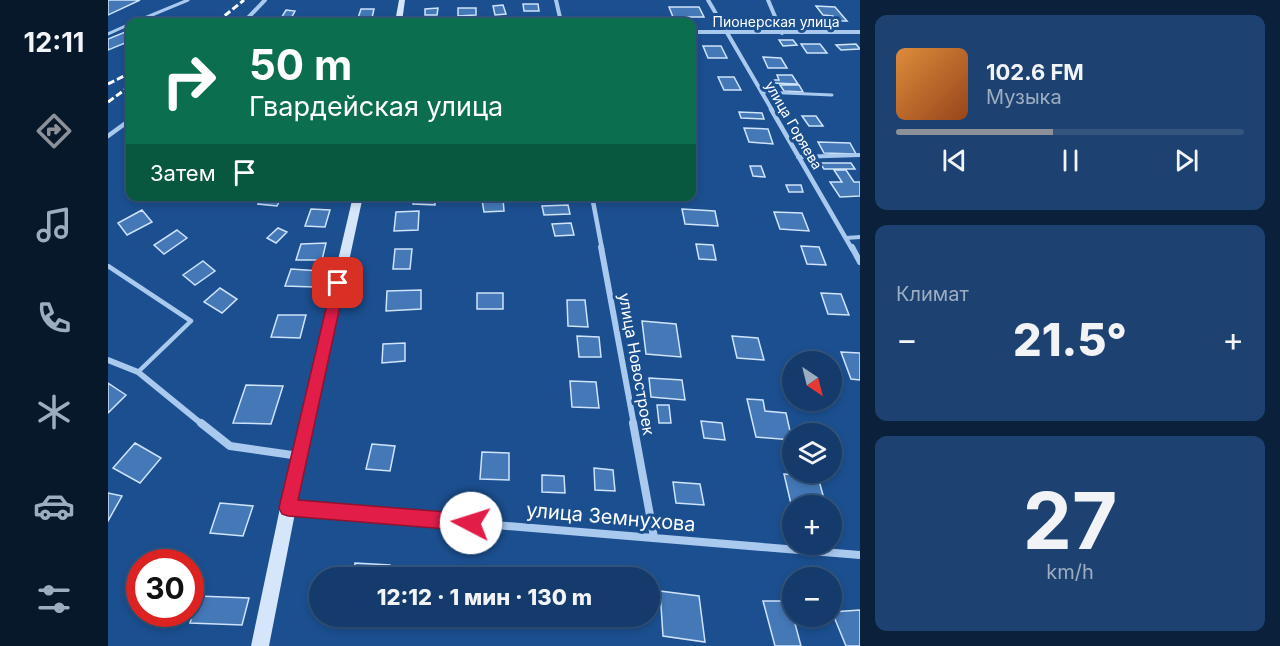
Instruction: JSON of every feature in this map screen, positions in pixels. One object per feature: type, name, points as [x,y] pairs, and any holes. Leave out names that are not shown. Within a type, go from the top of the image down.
[{"type":"main road","points":[[399,18],[402,0]]},
{"type":"main road","points":[[260,646],[299,456],[357,201]]},
{"type":"street","points":[[248,18],[265,0]]},
{"type":"street","points":[[556,0],[560,18]]},
{"type":"street","name":"улица Горяева","points":[[708,0],[860,262]]},
{"type":"street","points":[[768,0],[782,33]]},
{"type":"street","name":"Пионерская улица","points":[[696,32],[860,32]]},
{"type":"street","points":[[108,136],[126,123]]},
{"type":"street","name":"улица Новостроек","points":[[593,201],[654,537]]},
{"type":"street","points":[[108,360],[138,372],[230,446],[299,456]]},
{"type":"street","name":"улица Земнухова","points":[[288,508],[860,555]]},
{"type":"lane","points":[[145,18],[188,0]]},
{"type":"lane","points":[[108,34],[126,26]]},
{"type":"lane","points":[[761,92],[832,95]]},
{"type":"lane","points":[[798,157],[860,155]]},
{"type":"lane","points":[[846,238],[860,237]]},
{"type":"lane","points":[[108,266],[191,321],[138,372]]},
{"type":"building","points":[[108,0],[140,0],[108,15]]},
{"type":"building","points":[[523,4],[538,4],[539,11],[524,11]]},
{"type":"building","points":[[503,5],[506,14],[495,15],[493,6]]},
{"type":"building","points":[[816,6],[835,7],[847,21],[837,21],[833,16],[823,15]]},
{"type":"building","points":[[669,7],[699,7],[704,17],[673,17]]},
{"type":"building","points":[[438,8],[437,15],[425,15],[425,9]]},
{"type":"building","points":[[458,8],[476,8],[476,15],[458,16]]},
{"type":"building","points":[[361,9],[374,9],[372,18],[358,18]]},
{"type":"building","points":[[286,10],[295,11],[291,18],[281,18]]},
{"type":"building","points":[[126,32],[126,43],[108,50],[108,39]]},
{"type":"building","points":[[779,40],[793,40],[797,45],[783,46]]},
{"type":"building","points":[[801,44],[820,44],[827,53],[807,53]]},
{"type":"building","points":[[856,44],[860,49],[841,50],[836,45]]},
{"type":"building","points":[[703,46],[721,46],[727,58],[708,58]]},
{"type":"building","points":[[763,57],[781,58],[787,68],[768,68]]},
{"type":"building","points":[[777,75],[792,75],[798,84],[772,83],[770,80],[779,80]]},
{"type":"building","points":[[718,77],[734,77],[741,90],[724,90]]},
{"type":"building","points":[[780,85],[799,85],[803,92],[784,91]]},
{"type":"building","points":[[739,112],[762,113],[764,119],[741,118]]},
{"type":"building","points":[[802,116],[816,116],[823,126],[809,126]]},
{"type":"building","points":[[744,128],[768,129],[773,144],[749,142]]},
{"type":"building","points":[[818,142],[850,143],[856,154],[824,153]]},
{"type":"building","points":[[820,163],[851,163],[855,169],[824,169]]},
{"type":"building","points":[[750,166],[761,166],[765,177],[753,176]]},
{"type":"building","points":[[834,170],[846,170],[854,182],[860,182],[860,196],[840,197],[830,182],[842,182]]},
{"type":"building","points":[[786,185],[801,185],[803,192],[789,192]]},
{"type":"building","points":[[260,201],[280,201],[277,206],[258,204]]},
{"type":"building","points":[[414,201],[435,201],[435,205],[413,204]]},
{"type":"building","points":[[482,201],[503,201],[504,211],[484,212]]},
{"type":"building","points":[[568,205],[570,214],[544,215],[542,206]]},
{"type":"building","points":[[311,209],[330,210],[325,227],[305,226]]},
{"type":"building","points":[[682,209],[715,211],[718,226],[685,224]]},
{"type":"building","points":[[142,210],[152,222],[127,235],[118,223]]},
{"type":"building","points":[[419,211],[418,230],[394,231],[396,212]]},
{"type":"building","points":[[774,212],[802,213],[809,231],[780,229]]},
{"type":"building","points":[[571,223],[574,235],[555,236],[552,224]]},
{"type":"building","points":[[278,228],[287,232],[276,243],[267,238]]},
{"type":"building","points":[[177,230],[187,238],[164,254],[154,245]]},
{"type":"building","points":[[326,243],[322,260],[296,260],[301,244]]},
{"type":"building","points":[[696,244],[713,245],[716,260],[699,259]]},
{"type":"building","points":[[801,246],[819,247],[826,265],[807,264]]},
{"type":"building","points":[[395,249],[412,249],[410,269],[393,269]]},
{"type":"building","points":[[203,261],[215,271],[195,285],[183,275]]},
{"type":"building","points":[[291,269],[320,271],[314,287],[285,286]]},
{"type":"building","points":[[220,288],[237,299],[222,313],[204,302]]},
{"type":"building","points":[[421,290],[421,309],[386,311],[387,291]]},
{"type":"building","points":[[477,293],[503,293],[503,309],[477,309]]},
{"type":"building","points":[[821,293],[841,294],[849,315],[828,314]]},
{"type":"building","points":[[567,300],[585,300],[588,327],[568,326]]},
{"type":"building","points":[[278,315],[306,315],[300,338],[271,337]]},
{"type":"building","points":[[642,321],[676,324],[681,357],[646,354]]},
{"type":"building","points":[[577,336],[599,337],[601,357],[579,357]]},
{"type":"building","points":[[732,336],[758,338],[764,360],[737,358]]},
{"type":"building","points":[[405,343],[405,361],[382,363],[383,344]]},
{"type":"building","points":[[842,352],[860,353],[860,380],[851,379]]},
{"type":"building","points":[[649,378],[682,380],[685,400],[651,397]]},
{"type":"building","points":[[570,381],[596,382],[599,408],[572,407]]},
{"type":"building","points":[[108,383],[126,395],[108,413]]},
{"type":"building","points":[[246,385],[283,386],[271,424],[233,423]]},
{"type":"building","points":[[747,399],[763,400],[765,411],[786,413],[788,423],[782,423],[782,439],[756,437]]},
{"type":"building","points":[[657,405],[669,405],[671,423],[659,423]]},
{"type":"building","points":[[701,421],[722,423],[725,440],[704,438]]},
{"type":"building","points":[[135,443],[161,458],[140,483],[113,468]]},
{"type":"building","points":[[372,444],[395,446],[390,471],[366,469]]},
{"type":"building","points":[[482,452],[509,453],[509,480],[480,479]]},
{"type":"building","points":[[594,468],[613,470],[615,491],[595,490]]},
{"type":"building","points":[[542,475],[564,476],[565,493],[542,492]]},
{"type":"building","points":[[673,482],[700,484],[704,505],[676,503]]},
{"type":"building","points":[[786,483],[820,483],[823,495],[789,495]]},
{"type":"building","points":[[108,493],[122,496],[108,521]]},
{"type":"building","points":[[220,503],[253,506],[243,536],[210,533]]},
{"type":"building","points":[[355,563],[390,565],[390,567],[354,567]]},
{"type":"building","points":[[660,591],[699,596],[705,642],[663,636]]},
{"type":"building","points":[[204,596],[249,598],[242,625],[204,624]]},
{"type":"building","points":[[763,601],[782,601],[782,627],[796,627],[801,646],[775,646]]},
{"type":"building","points":[[860,610],[860,646],[846,646],[838,627],[842,627],[842,611]]},
{"type":"railway","points":[[222,18],[244,0]]},
{"type":"railway","points":[[108,84],[126,75]]},
{"type":"railway","points":[[108,102],[126,89]]},
{"type":"route","points":[[338,283],[288,508],[471,523]]}]
